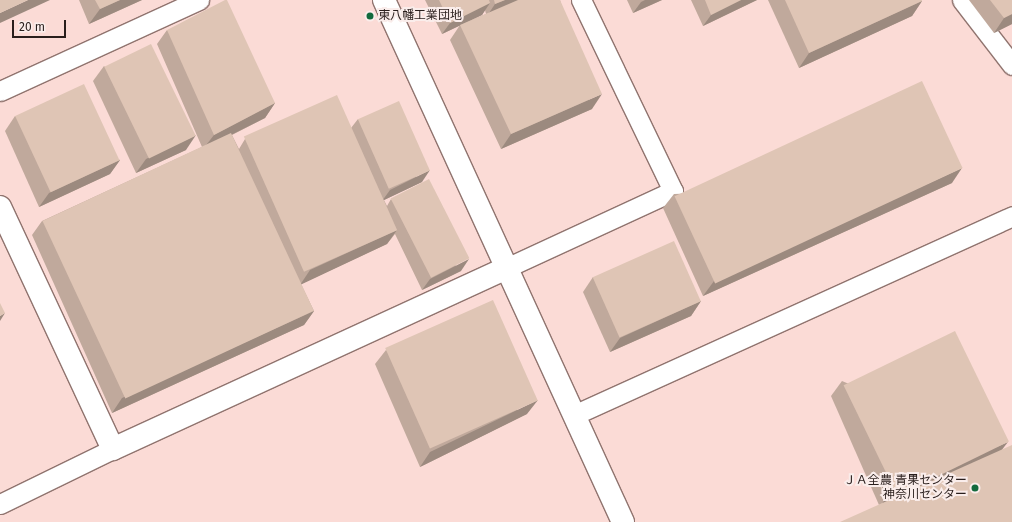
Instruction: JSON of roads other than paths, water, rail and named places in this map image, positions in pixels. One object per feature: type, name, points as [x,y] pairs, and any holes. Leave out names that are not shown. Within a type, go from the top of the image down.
[{"type":"street","points":[[0,91],[199,0]]},
{"type":"street","points":[[384,0],[623,522]]},
{"type":"street","points":[[0,504],[673,190],[581,0]]},
{"type":"street","points":[[962,0],[1012,65]]},
{"type":"street","points":[[0,207],[113,450]]},
{"type":"street","points":[[574,415],[1012,216]]},
{"type":"place","name":"東八幡工業団地","points":[[370,16]]},
{"type":"place","name":"ＪＡ全農 青果センター 神奈川センター","points":[[975,488]]}]
